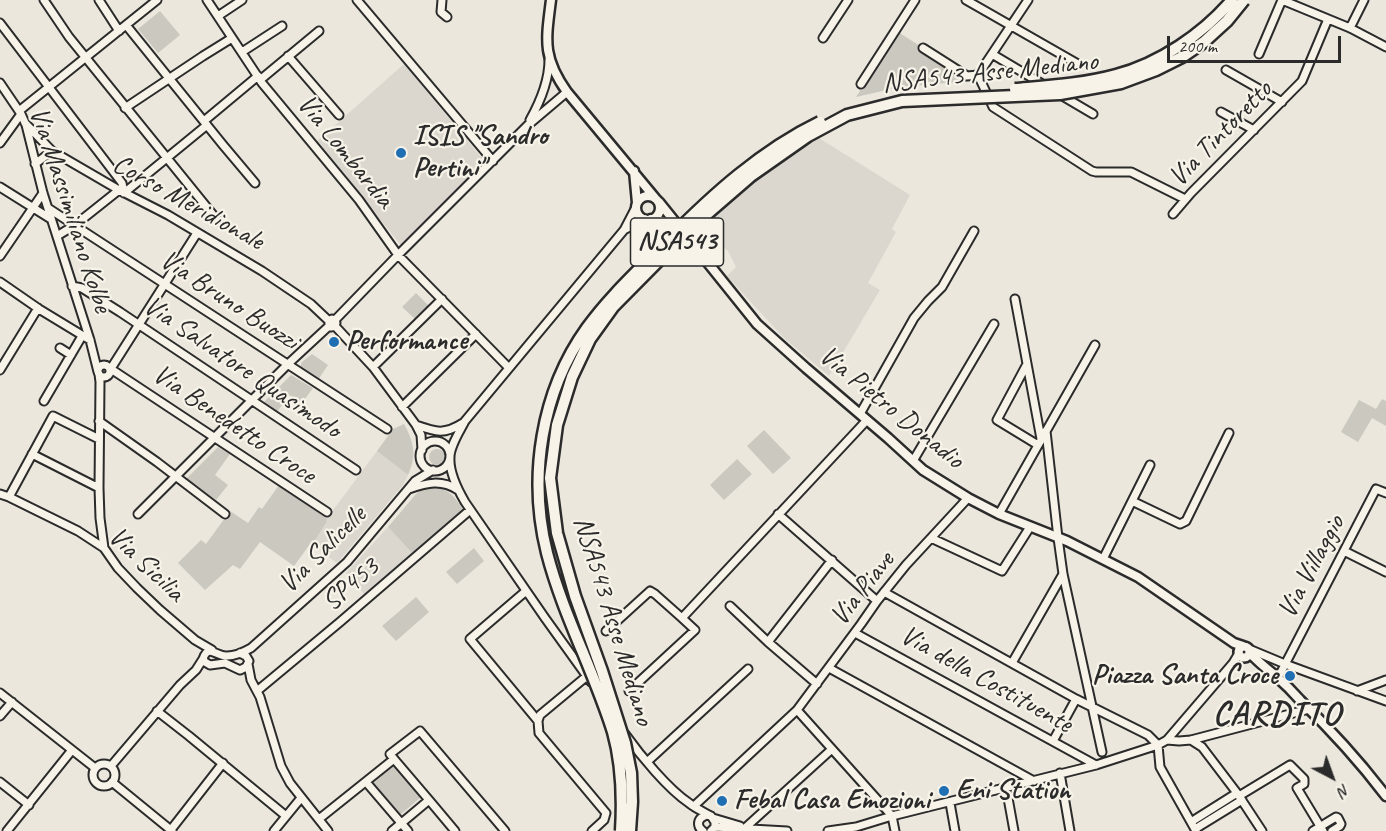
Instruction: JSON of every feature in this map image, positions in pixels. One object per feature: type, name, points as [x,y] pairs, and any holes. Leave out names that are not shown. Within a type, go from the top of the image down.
[{"type":"highway","name":"NSA543 Asse Mediano","points":[[621,831],[622,789],[613,733],[563,604],[548,555],[541,526],[538,482],[544,427],[558,382],[587,328],[609,301],[687,220],[751,165],[799,132],[855,107],[901,97],[1048,86],[1118,75],[1186,43],[1232,0]]},
{"type":"highway","name":"NSA543 Asse Mediano","points":[[630,831],[631,773],[625,743],[557,533],[550,478],[557,424],[572,376],[590,339],[621,299],[692,227],[751,176],[808,136],[847,115],[902,101],[1060,93],[1121,83],[1156,70],[1204,42],[1227,21],[1244,0]]},
{"type":"main road","name":"Via Pietro Donadio","points":[[551,0],[547,41],[549,59],[556,76],[757,324],[923,470],[999,514],[1058,538],[1138,577],[1243,651],[1278,678],[1310,709],[1363,765],[1386,796]]},
{"type":"main road","points":[[634,171],[639,215],[648,219],[677,224]]},
{"type":"main road","points":[[637,205],[639,200],[645,196],[652,196],[657,200],[659,213],[648,219]]},
{"type":"street","points":[[44,0],[69,37],[218,221]]},
{"type":"street","points":[[99,0],[119,31]]},
{"type":"street","name":"Via Lombardia","points":[[207,0],[259,78],[359,200],[398,255],[509,368]]},
{"type":"street","points":[[218,16],[242,0]]},
{"type":"street","points":[[357,0],[493,161]]},
{"type":"street","points":[[442,0],[441,12],[447,17]]},
{"type":"street","points":[[823,38],[848,0]]},
{"type":"street","points":[[861,84],[915,0]]},
{"type":"street","points":[[966,0],[1078,64]]},
{"type":"street","points":[[978,75],[1028,0]]},
{"type":"street","points":[[1259,54],[1282,0],[1302,4],[1386,47]]},
{"type":"street","points":[[1350,28],[1364,0]]},
{"type":"street","points":[[0,143],[20,112],[154,1]]},
{"type":"street","name":"Via Tintoretto","points":[[1173,214],[1185,199],[1302,81],[1328,19]]},
{"type":"street","points":[[0,23],[122,183],[122,192]]},
{"type":"street","points":[[126,25],[255,183]]},
{"type":"street","points":[[242,52],[282,26]]},
{"type":"street","points":[[57,236],[167,158],[205,123],[319,31]]},
{"type":"street","points":[[125,108],[232,39]]},
{"type":"street","points":[[923,48],[968,76],[978,75]]},
{"type":"street","points":[[992,54],[1093,114]]},
{"type":"street","points":[[288,56],[339,115]]},
{"type":"street","points":[[528,125],[537,108],[549,71],[549,59]]},
{"type":"street","points":[[1226,70],[1282,102]]},
{"type":"street","points":[[978,75],[993,107],[1086,168],[1096,172],[1131,172],[1185,199]]},
{"type":"street","name":"Via Massimiliano Kolbe","points":[[0,83],[26,124],[43,193],[90,340],[98,373],[100,518],[104,548]]},
{"type":"street","points":[[138,514],[528,125],[567,92]]},
{"type":"street","points":[[1221,112],[1254,130]]},
{"type":"street","name":"Corso Meridionale","points":[[26,124],[52,151],[197,233],[311,304],[373,367],[416,425]]},
{"type":"street","points":[[35,165],[52,151]]},
{"type":"street","points":[[0,187],[51,219]]},
{"type":"street","points":[[0,256],[43,193]]},
{"type":"street","points":[[440,442],[452,436],[464,424],[624,230],[637,205]]},
{"type":"street","name":"Via Bruno Buozzi","points":[[48,208],[387,429]]},
{"type":"street","points":[[624,230],[648,219]]},
{"type":"street","points":[[682,618],[864,417],[914,318],[942,287],[974,231]]},
{"type":"street","points":[[98,373],[100,366],[109,369],[197,233]]},
{"type":"street","points":[[0,282],[90,340]]},
{"type":"street","name":"Via Salvatore Quasimodo","points":[[72,286],[82,288],[356,470]]},
{"type":"street","points":[[373,367],[442,299]]},
{"type":"street","points":[[1015,299],[1040,442]]},
{"type":"street","points":[[0,370],[38,308]]},
{"type":"street","points":[[913,461],[994,324]]},
{"type":"street","points":[[402,407],[476,334]]},
{"type":"street","points":[[44,401],[82,336]]},
{"type":"street","points":[[999,514],[1095,345]]},
{"type":"street","points":[[60,348],[71,355]]},
{"type":"street","name":"Via Massimiliano Kolbe","points":[[93,353],[109,369],[100,389]]},
{"type":"street","points":[[1027,364],[997,420],[1040,442]]},
{"type":"street","name":"Via Benedetto Croce","points":[[109,369],[327,512]]},
{"type":"street","points":[[9,497],[53,416],[99,439]]},
{"type":"street","points":[[99,421],[225,514]]},
{"type":"street","points":[[416,425],[441,432],[464,424]]},
{"type":"street","points":[[416,425],[421,435],[421,460],[426,467],[437,470],[447,464],[464,424]]},
{"type":"street","points":[[1046,430],[1063,574],[1102,752]]},
{"type":"street","points":[[1132,501],[1180,524],[1186,520],[1228,434]]},
{"type":"street","points":[[422,450],[428,442],[433,441],[446,446],[458,490],[526,591],[647,762],[678,794],[711,817],[715,822],[712,830],[788,831]]},
{"type":"street","points":[[32,454],[99,488]]},
{"type":"street","name":"SP453","points":[[415,481],[421,460]]},
{"type":"street","points":[[1103,559],[1150,465]]},
{"type":"street","name":"SP453","points":[[415,481],[433,470]]},
{"type":"street","name":"Via Salicelle","points":[[240,653],[256,644],[347,562],[415,481]]},
{"type":"street","points":[[408,489],[435,482],[458,490]]},
{"type":"street","name":"Via Villaggio","points":[[1278,678],[1377,489],[1386,493]]},
{"type":"street","name":"Via Sicilia","points":[[0,494],[78,531],[104,548],[118,568],[160,610],[195,640],[212,650]]},
{"type":"street","name":"Via Piave","points":[[694,806],[797,710],[884,592],[968,498]]},
{"type":"street","name":"SP453","points":[[257,691],[470,510]]},
{"type":"street","points":[[778,514],[877,601]]},
{"type":"street","points":[[932,538],[1002,571],[1030,527]]},
{"type":"street","points":[[1344,551],[1386,572]]},
{"type":"street","points":[[768,642],[832,560]]},
{"type":"street","points":[[1012,663],[1063,574]]},
{"type":"street","points":[[526,591],[470,639],[538,721]]},
{"type":"street","points":[[606,632],[650,591],[695,630],[629,692]]},
{"type":"street","points":[[884,592],[1076,699],[1148,735],[1158,745],[1160,768],[1194,827]]},
{"type":"street","points":[[730,606],[817,684]]},
{"type":"street","name":"Via della Costituente","points":[[855,633],[1096,765]]},
{"type":"street","name":"Via Sicilia","points":[[195,640],[203,657]]},
{"type":"street","name":"Via Salicelle","points":[[248,662],[256,644]]},
{"type":"street","points":[[111,766],[180,685],[196,670],[207,652],[212,650],[224,656],[240,653],[246,656],[251,680],[260,697],[281,766],[290,783],[328,831]]},
{"type":"street","points":[[828,831],[856,827],[1096,765],[1158,745],[1167,740],[1243,651],[1386,701]]},
{"type":"street","points":[[203,657],[212,666]]},
{"type":"street","points":[[238,669],[246,668],[248,662]]},
{"type":"street","points":[[196,670],[225,663],[238,669],[251,680]]},
{"type":"street","points":[[829,668],[1034,781]]},
{"type":"street","points":[[647,762],[748,669]]},
{"type":"street","points":[[587,676],[540,715],[538,721],[539,733],[606,813],[604,820],[592,831]]},
{"type":"street","points":[[1357,691],[1386,680]]},
{"type":"street","points":[[0,693],[95,768]]},
{"type":"street","points":[[1053,741],[1076,699]]},
{"type":"street","points":[[0,716],[12,702]]},
{"type":"street","points":[[1167,740],[1191,740],[1310,709]]},
{"type":"street","points":[[797,710],[892,816],[895,831]]},
{"type":"street","points":[[157,711],[286,816]]},
{"type":"street","points":[[455,831],[390,754],[420,731],[505,831]]},
{"type":"street","points":[[1191,740],[1202,747],[1262,831]]},
{"type":"street","points":[[745,829],[832,749]]},
{"type":"street","points":[[7,831],[72,750]]},
{"type":"street","points":[[319,819],[394,759]]},
{"type":"street","points":[[112,782],[171,831],[223,763]]},
{"type":"street","points":[[101,764],[111,766],[115,776],[112,782],[105,786],[98,784],[94,779],[95,768],[101,764]]},
{"type":"street","points":[[1186,831],[1290,765],[1304,779],[1304,784],[1297,788],[1319,830],[1336,817],[1341,821],[1340,826],[1332,831]]},
{"type":"street","points":[[1060,773],[1070,831]]},
{"type":"street","points":[[0,782],[28,805]]},
{"type":"street","points":[[366,782],[408,831]]},
{"type":"street","points":[[1006,787],[1014,831]]},
{"type":"street","points":[[274,831],[301,798]]},
{"type":"street","points":[[392,831],[429,800]]},
{"type":"street","points":[[950,803],[955,831]]},
{"type":"street","points":[[694,806],[701,829]]},
{"type":"street","points":[[701,829],[699,820],[703,816],[745,829]]},
{"type":"shaded area","points":[[160,11],[180,35],[158,53],[138,29]]},
{"type":"shaded area","points":[[898,32],[920,46],[919,50],[969,81],[900,87],[856,97]]},
{"type":"shaded area","name":"ISIS \"Sandro Pertini\"","points":[[404,64],[486,163],[401,245],[316,142]]},
{"type":"shaded area","points":[[819,138],[910,195],[892,229],[896,232],[868,283],[880,290],[829,376],[783,337],[727,276],[736,267],[728,251],[700,230],[754,182],[812,140]]},
{"type":"shaded area","points":[[416,293],[429,306],[415,319],[402,307]]},
{"type":"shaded area","points":[[312,354],[328,365],[318,380],[300,367],[302,362]]},
{"type":"shaded area","points":[[291,375],[313,388],[302,403],[289,395],[277,412],[264,404],[264,402]]},
{"type":"shaded area","points":[[1382,399],[1386,401],[1386,426],[1372,418],[1358,442],[1341,432],[1359,400],[1376,409]]},
{"type":"shaded area","points":[[404,424],[413,449],[413,462],[408,475],[377,451],[393,429]]},
{"type":"shaded area","points":[[764,430],[791,458],[773,474],[747,446]]},
{"type":"shaded area","points":[[218,447],[230,454],[215,475],[228,485],[216,500],[186,479]]},
{"type":"shaded area","points":[[437,449],[443,451],[445,457],[443,463],[437,465],[431,463],[429,457],[431,451]]},
{"type":"shaded area","points":[[377,451],[408,475],[403,485],[337,563],[312,545],[327,523],[325,521]]},
{"type":"shaded area","points":[[737,459],[752,474],[724,500],[710,485]]},
{"type":"shaded area","points":[[279,485],[327,519],[312,545],[310,544],[294,566],[260,542],[240,569],[233,565],[205,590],[178,563],[201,540],[206,544],[230,511],[248,523],[259,507],[262,509]]},
{"type":"shaded area","points":[[430,487],[450,493],[463,509],[413,554],[388,527],[416,494]]},
{"type":"shaded area","points":[[388,527],[413,554],[365,595],[346,573]]},
{"type":"shaded area","points":[[474,548],[484,561],[457,584],[446,572]]},
{"type":"shaded area","points":[[416,597],[429,612],[396,641],[382,626]]},
{"type":"shaded area","points":[[395,767],[421,797],[400,815],[373,783]]},
{"type":"place","name":"ISIS \"Sandro Pertini\"","points":[[401,153]]},
{"type":"place","name":"Performance","points":[[334,342]]},
{"type":"place","name":"Piazza Santa Croce","points":[[1290,676]]},
{"type":"place","name":"Eni Station","points":[[944,791]]},
{"type":"place","name":"Febal Casa Emozioni","points":[[722,801]]},
{"type":"district","name":"CARDITO","points":[[1277,715]]}]
